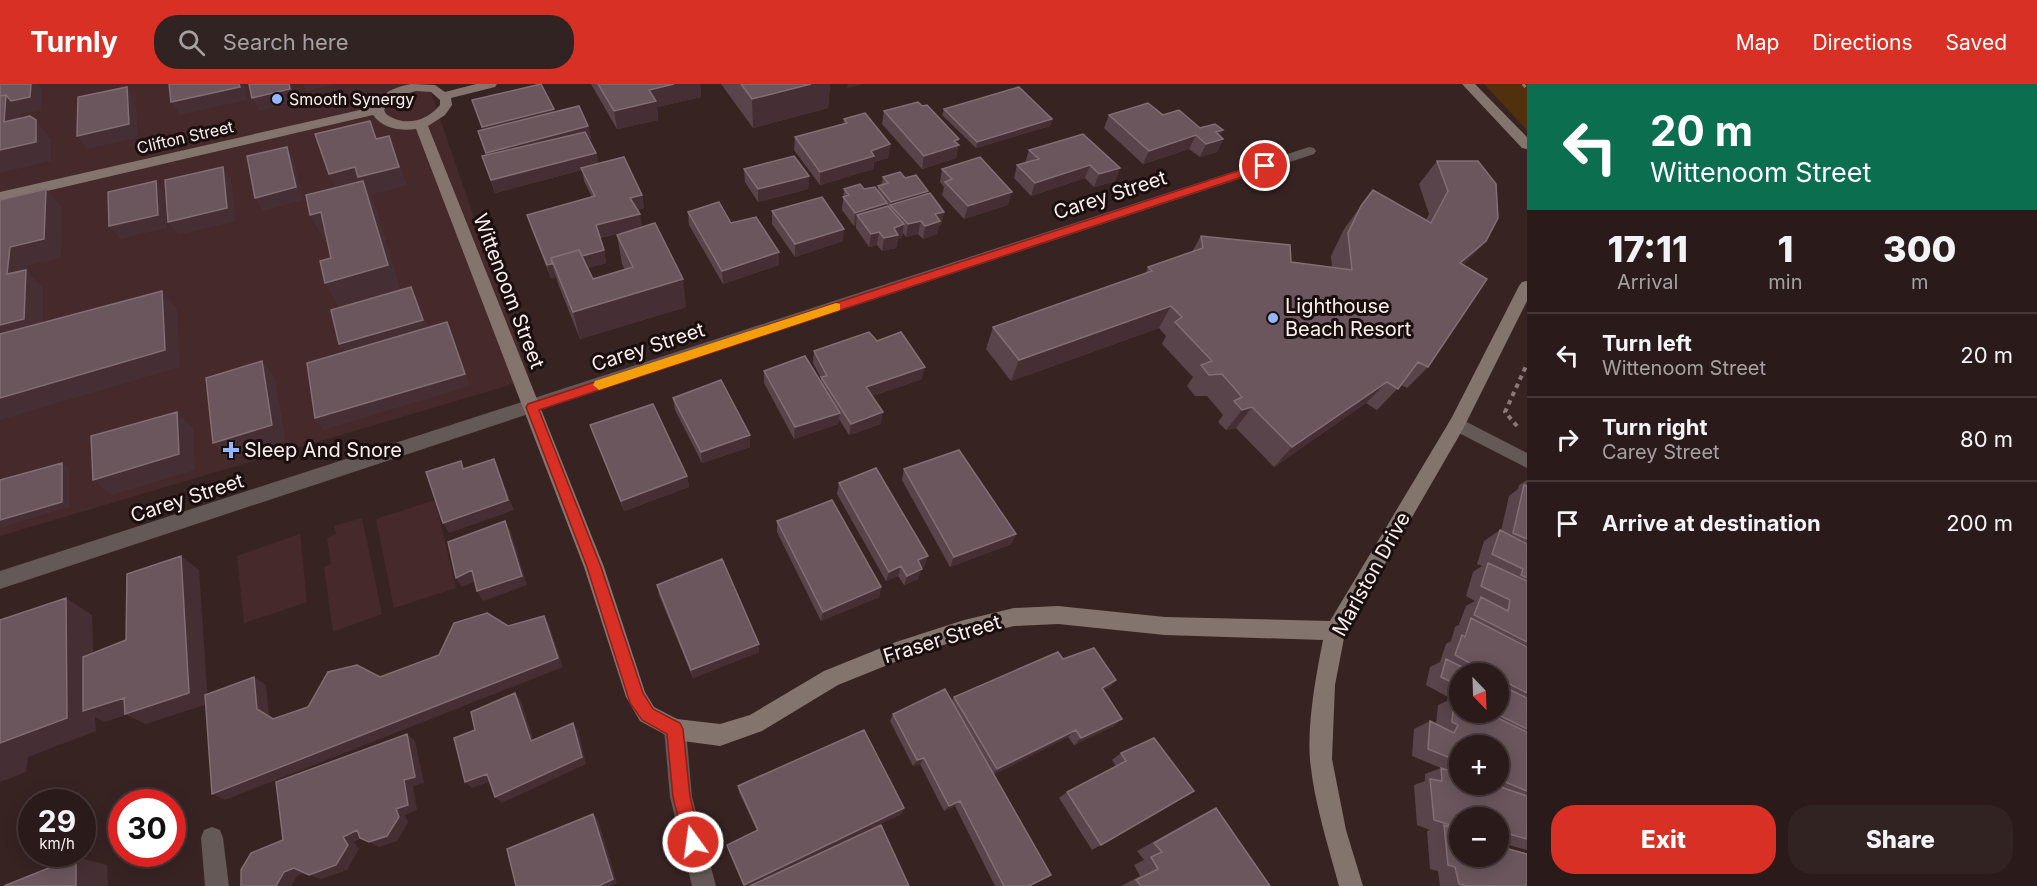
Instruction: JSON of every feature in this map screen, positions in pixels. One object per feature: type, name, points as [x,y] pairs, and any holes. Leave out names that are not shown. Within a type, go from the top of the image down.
[{"type":"street","points":[[443,96],[491,84]]},
{"type":"street","points":[[1468,84],[1527,145]]},
{"type":"street","points":[[405,86],[435,89],[443,96],[446,105],[442,111],[421,123],[394,125],[385,122],[378,110],[387,97],[405,86]]},
{"type":"street","name":"Clifton Street","points":[[0,197],[378,110]]},
{"type":"street","name":"Wittenoom Street","points":[[421,123],[594,567],[636,697],[647,714],[675,729]]},
{"type":"street","name":"Carey Street","points":[[0,580],[1310,151]]},
{"type":"street","name":"Marlston Drive","points":[[1351,886],[1335,830],[1321,759],[1325,685],[1335,632],[1457,424],[1527,286]]},
{"type":"street","points":[[1457,424],[1527,461]]},
{"type":"street","name":"Fraser Street","points":[[675,729],[720,735],[754,724],[831,678],[964,629],[1014,617],[1058,615],[1165,627],[1335,632]]},
{"type":"street","points":[[675,729],[681,797],[704,886]]},
{"type":"street","points":[[212,838],[217,886]]},
{"type":"path","points":[[1523,84],[1527,88]]},
{"type":"path","points":[[1522,433],[1505,412],[1527,364]]},
{"type":"shaded area","points":[[0,84],[428,84],[530,379],[0,536]]},
{"type":"shaded area","points":[[1484,84],[1527,84],[1527,130]]},
{"type":"shaded area","points":[[435,500],[456,588],[394,608],[376,519]]},
{"type":"shaded area","points":[[362,518],[382,614],[333,632],[324,567],[331,564],[327,538],[336,534],[334,526]]},
{"type":"shaded area","points":[[300,534],[307,602],[244,623],[237,556]]},
{"type":"building","points":[[0,84],[31,84],[30,97],[11,101],[6,95],[0,96]]},
{"type":"building","points":[[169,84],[239,84],[240,87],[171,102]]},
{"type":"building","points":[[249,84],[289,84],[290,89],[252,98]]},
{"type":"building","points":[[541,84],[554,109],[482,127],[472,100]]},
{"type":"building","points":[[598,84],[674,84],[649,90],[656,101],[614,111]]},
{"type":"building","points":[[741,84],[811,84],[752,99]]},
{"type":"building","points":[[127,87],[129,124],[77,136],[78,97]]},
{"type":"building","points":[[1019,87],[1052,119],[977,142],[944,109]]},
{"type":"building","points":[[6,95],[4,122],[30,116],[36,120],[36,142],[0,150],[0,96]]},
{"type":"building","points":[[918,102],[922,106],[927,105],[959,139],[954,141],[959,145],[924,156],[884,111]]},
{"type":"building","points":[[1148,103],[1163,115],[1179,110],[1200,128],[1215,124],[1223,130],[1216,132],[1223,139],[1206,144],[1196,135],[1149,151],[1109,115]]},
{"type":"building","points":[[579,106],[588,126],[486,153],[478,131]]},
{"type":"building","points":[[865,113],[890,144],[871,151],[874,156],[820,172],[795,137],[847,123],[844,119]]},
{"type":"building","points":[[370,121],[376,139],[389,136],[399,167],[358,177],[355,167],[329,174],[315,134]]},
{"type":"building","points":[[585,132],[596,153],[491,180],[482,156]]},
{"type":"building","points":[[1083,134],[1120,168],[1099,174],[1090,165],[1035,183],[1017,165],[1039,159],[1029,150]]},
{"type":"building","points":[[287,147],[296,187],[255,198],[247,156]]},
{"type":"building","points":[[794,156],[809,176],[758,189],[744,169]]},
{"type":"building","points":[[624,157],[642,195],[630,198],[640,214],[596,225],[604,250],[582,256],[579,250],[551,258],[552,264],[547,265],[527,215],[595,196],[581,168]]},
{"type":"building","points":[[980,157],[1012,192],[968,206],[945,182],[952,179],[942,169]]},
{"type":"building","points":[[1437,161],[1478,161],[1496,184],[1498,218],[1486,241],[1460,263],[1487,279],[1428,367],[1418,362],[1398,389],[1387,382],[1292,447],[1252,407],[1242,410],[1234,401],[1242,397],[1222,374],[1209,375],[1201,365],[1212,361],[1175,322],[1182,317],[1171,306],[1019,360],[993,327],[1152,271],[1148,267],[1203,248],[1201,236],[1290,245],[1291,262],[1352,270],[1348,233],[1361,206],[1373,190],[1431,223],[1448,191]]},
{"type":"building","points":[[223,167],[227,208],[168,222],[165,180]]},
{"type":"building","points":[[900,172],[905,178],[916,175],[928,191],[891,202],[878,186],[888,183],[883,177]]},
{"type":"building","points":[[156,181],[158,215],[109,226],[108,192]]},
{"type":"building","points":[[363,181],[388,265],[325,283],[320,261],[331,258],[321,212],[310,215],[306,195]]},
{"type":"building","points":[[860,184],[864,189],[875,187],[887,203],[855,213],[843,197],[849,195],[844,189]]},
{"type":"building","points":[[46,189],[44,239],[10,247],[7,274],[26,270],[24,319],[0,325],[0,200]]},
{"type":"building","points":[[930,193],[944,212],[935,214],[940,221],[925,226],[921,221],[908,224],[890,205]]},
{"type":"building","points":[[822,197],[844,229],[795,244],[772,211]]},
{"type":"building","points":[[719,202],[731,223],[756,217],[779,252],[722,271],[688,212]]},
{"type":"building","points":[[888,206],[904,224],[894,228],[898,235],[884,238],[879,232],[871,234],[857,215]]},
{"type":"building","points":[[655,223],[683,279],[573,312],[551,258],[579,250],[593,279],[633,267],[617,235]]},
{"type":"building","points":[[411,287],[423,320],[339,344],[331,310]]},
{"type":"building","points":[[162,291],[165,350],[0,398],[0,334]]},
{"type":"building","points":[[447,322],[465,374],[315,418],[307,363]]},
{"type":"building","points":[[869,332],[877,341],[901,332],[925,367],[866,387],[883,412],[851,424],[821,377],[827,376],[814,351]]},
{"type":"building","points":[[805,356],[840,413],[795,427],[764,371]]},
{"type":"building","points":[[262,361],[272,425],[213,443],[206,378]]},
{"type":"building","points":[[721,380],[750,435],[701,452],[673,398]]},
{"type":"building","points":[[653,404],[687,476],[621,501],[590,425]]},
{"type":"building","points":[[177,412],[179,454],[93,480],[91,436]]},
{"type":"building","points":[[959,450],[1016,534],[954,557],[904,469]]},
{"type":"building","points":[[494,459],[508,500],[443,523],[426,472],[461,461],[463,469]]},
{"type":"building","points":[[62,463],[62,502],[0,520],[0,480]]},
{"type":"building","points":[[876,468],[928,556],[918,560],[922,569],[907,576],[901,566],[889,572],[839,483]]},
{"type":"building","points":[[1524,485],[1527,486],[1527,539],[1513,533]]},
{"type":"building","points":[[832,500],[881,587],[823,612],[777,521]]},
{"type":"building","points":[[505,521],[522,576],[477,591],[472,570],[456,578],[448,542]]},
{"type":"building","points":[[1500,530],[1527,544],[1527,578],[1521,575],[1523,569],[1492,554]]},
{"type":"building","points":[[181,556],[189,693],[125,714],[124,698],[83,711],[83,657],[126,640],[127,574]]},
{"type":"building","points":[[722,559],[759,644],[691,670],[657,585]]},
{"type":"building","points":[[1488,563],[1527,581],[1527,642],[1474,615],[1481,597],[1508,611],[1510,600],[1481,586]]},
{"type":"building","points":[[66,598],[67,718],[0,743],[0,620]]},
{"type":"building","points":[[487,613],[508,626],[544,616],[558,658],[212,794],[205,695],[254,677],[257,709],[273,719],[308,707],[328,672],[357,665],[380,677],[439,655],[454,623]]},
{"type":"building","points":[[1471,618],[1527,647],[1527,693],[1509,684],[1509,663],[1470,663],[1455,655],[1462,635],[1465,637]]},
{"type":"building","points":[[1094,648],[1116,680],[1102,688],[1122,719],[1081,738],[1076,730],[997,769],[954,697],[1058,652],[1063,659]]},
{"type":"building","points":[[1446,659],[1454,663],[1449,663],[1449,681],[1441,677]]},
{"type":"building","points":[[945,689],[1051,875],[1029,886],[1004,886],[960,801],[949,806],[924,758],[917,760],[893,714]]},
{"type":"building","points":[[1509,689],[1527,698],[1527,729],[1509,720]]},
{"type":"building","points":[[515,693],[531,741],[573,723],[582,757],[495,797],[487,774],[465,782],[454,738],[475,730],[471,712]]},
{"type":"building","points":[[1430,721],[1454,733],[1458,725],[1454,723],[1508,723],[1527,732],[1527,791],[1509,784],[1509,735],[1449,735],[1449,758],[1428,749]]},
{"type":"building","points":[[864,730],[904,808],[744,885],[727,845],[758,830],[738,786]]},
{"type":"building","points":[[407,734],[415,777],[404,780],[408,805],[396,809],[399,817],[387,836],[369,842],[360,838],[357,830],[343,837],[348,845],[336,865],[309,875],[294,868],[284,872],[276,886],[241,886],[241,870],[251,853],[283,840],[276,782]]},
{"type":"building","points":[[1154,738],[1194,791],[1101,845],[1067,792],[1126,761],[1121,753]]},
{"type":"building","points":[[1441,768],[1449,771],[1449,795],[1509,795],[1509,790],[1527,796],[1527,839],[1509,834],[1509,807],[1449,807],[1449,825],[1434,820],[1430,779],[1442,781]]},
{"type":"building","points":[[1216,808],[1270,886],[1141,886],[1136,880],[1158,869],[1151,857],[1162,852],[1154,843]]},
{"type":"building","points":[[593,814],[613,879],[599,886],[516,886],[507,849]]},
{"type":"building","points":[[881,825],[909,886],[750,886]]},
{"type":"building","points":[[1444,825],[1449,827],[1448,865]]},
{"type":"building","points":[[1509,849],[1527,854],[1527,886],[1459,884],[1455,867],[1509,867]]},
{"type":"building","points":[[51,867],[76,867],[76,886],[4,886]]},
{"type":"slow traffic","points":[[599,385],[836,307]]},
{"type":"place","name":"Smooth Synergy","points":[[277,99]]},
{"type":"place","name":"Lighthouse Beach Resort","points":[[1273,318]]},
{"type":"place","name":"Sleep And Snore","points":[[231,450]]},
{"type":"route","points":[[693,842],[681,797],[675,729],[647,714],[636,697],[594,567],[532,407],[1265,166]]}]
